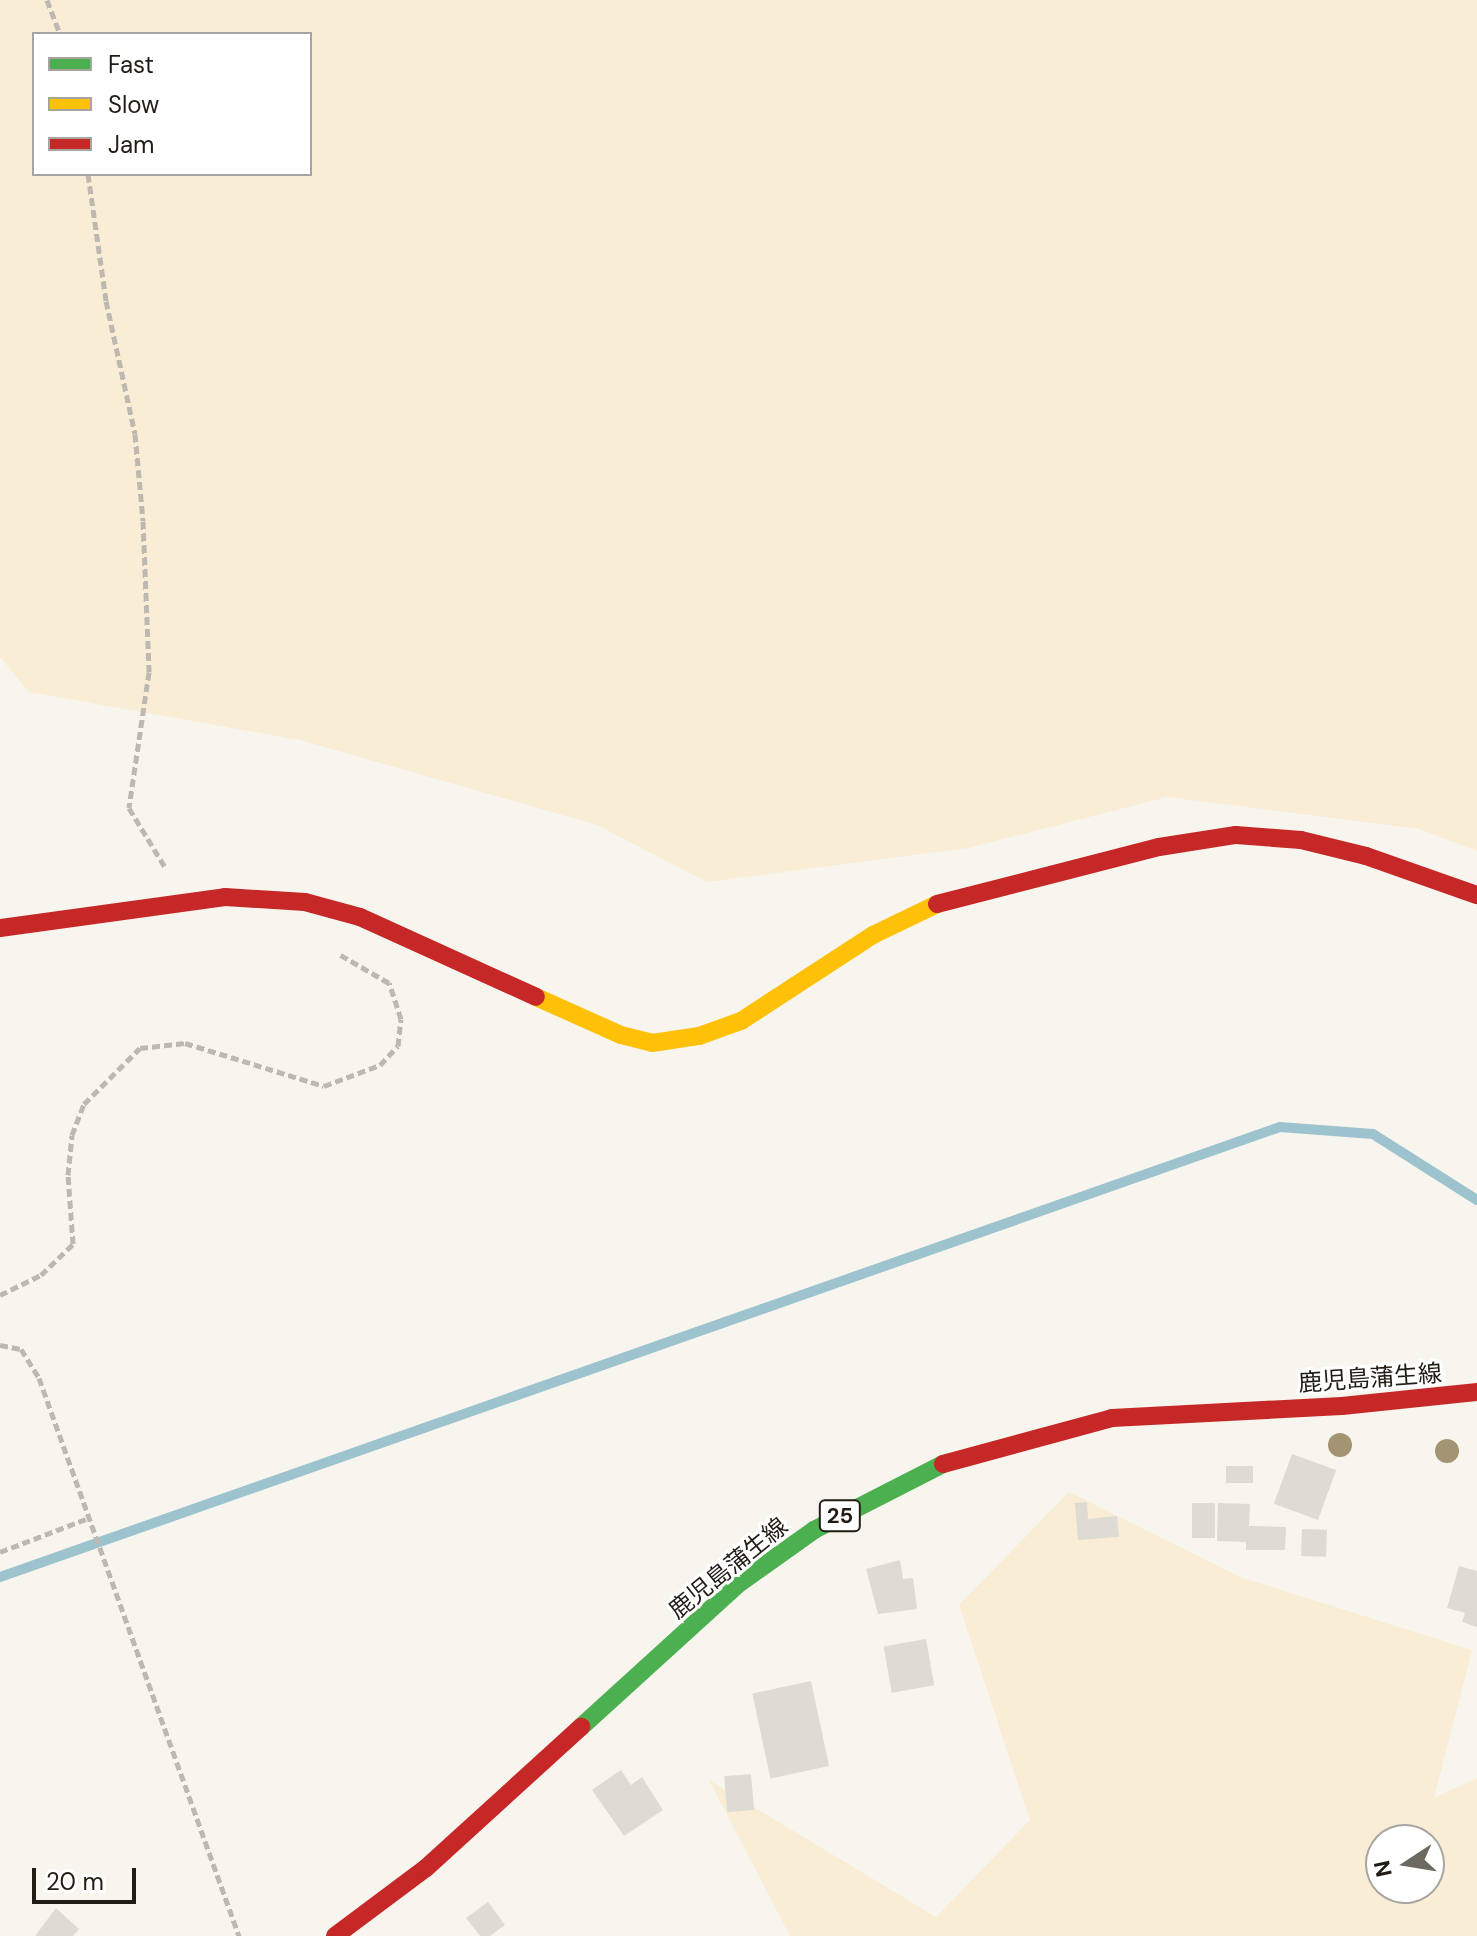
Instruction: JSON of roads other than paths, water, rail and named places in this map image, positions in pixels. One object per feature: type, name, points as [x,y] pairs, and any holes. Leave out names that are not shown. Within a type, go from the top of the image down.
[{"type":"street","points":[[0,928],[187,902],[263,896],[360,917],[607,1029],[652,1043],[699,1036],[741,1021],[873,935],[932,905],[1159,847],[1236,835],[1301,840],[1366,856],[1477,895]]},
{"type":"street","name":"鹿児島蒲生線","points":[[335,1936],[426,1868],[737,1585],[814,1530],[911,1477],[973,1452],[1112,1418],[1357,1405],[1477,1392]]},
{"type":"waterway","points":[[0,1577],[1280,1127],[1373,1134],[1477,1200]]}]
